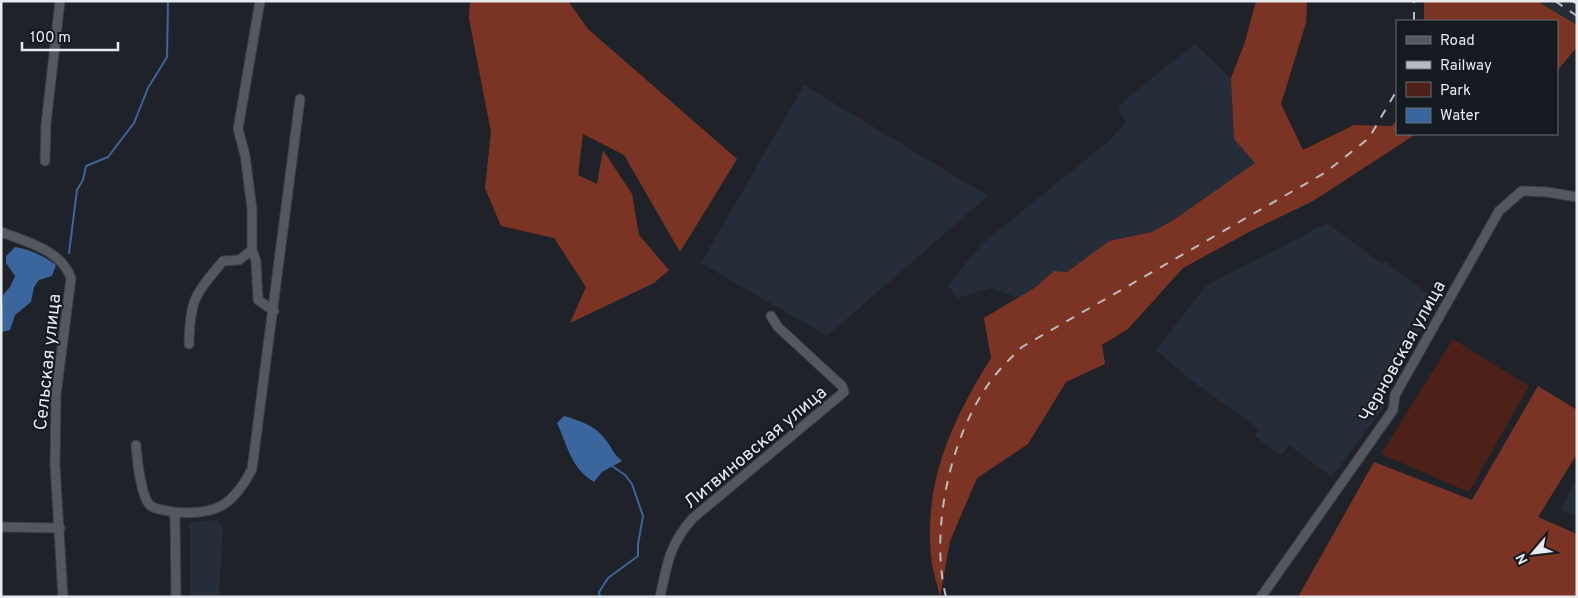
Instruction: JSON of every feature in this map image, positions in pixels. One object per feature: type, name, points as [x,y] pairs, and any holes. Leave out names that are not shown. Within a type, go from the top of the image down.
[{"type":"street","points":[[45,161],[46,124],[60,1]]},
{"type":"street","points":[[260,1],[238,129],[246,164],[252,209],[252,250],[256,261],[258,300],[274,311]]},
{"type":"street","points":[[136,446],[138,468],[148,502],[152,507],[173,512],[187,514],[216,510],[226,504],[242,489],[252,469],[300,99]]},
{"type":"street","name":"Черновская улица","points":[[1260,597],[1393,410],[1395,395],[1499,211],[1522,192],[1547,192],[1577,197]]},
{"type":"street","name":"Сельская улица","points":[[1,232],[52,253],[63,263],[72,278],[56,395],[54,465],[60,528],[63,597]]},
{"type":"street","points":[[190,344],[190,312],[198,292],[223,261],[239,260],[252,250]]},
{"type":"street","name":"Литвиновская улица","points":[[660,597],[668,557],[678,534],[693,518],[844,392],[842,386],[778,327],[771,316]]},
{"type":"street","points":[[173,512],[175,519],[176,597]]},
{"type":"street","points":[[1,527],[60,528]]},
{"type":"shaded area","points":[[470,1],[568,1],[588,29],[737,159],[680,252],[624,155],[583,134],[578,175],[597,184],[603,150],[632,194],[639,235],[669,270],[654,283],[570,323],[586,287],[554,238],[501,226],[485,188],[491,132],[469,19]]},
{"type":"shaded area","points":[[1256,1],[1307,1],[1306,23],[1281,104],[1303,150],[1354,125],[1392,126],[1396,121],[1396,135],[1414,135],[1313,201],[1249,232],[1183,268],[1128,329],[1102,345],[1105,364],[1066,382],[1028,444],[977,478],[950,541],[940,597],[931,556],[930,528],[932,502],[944,452],[953,428],[991,358],[984,318],[1036,287],[1054,271],[1067,272],[1109,241],[1152,232],[1175,219],[1255,163],[1234,139],[1231,78],[1245,42]]},
{"type":"shaded area","points":[[1424,1],[1537,1],[1577,25],[1577,47],[1558,70],[1558,20],[1424,20]]},
{"type":"shaded area","points":[[1537,1],[1577,1],[1577,25]]},
{"type":"shaded area","points":[[1195,44],[1231,78],[1234,139],[1256,163],[1175,219],[1152,232],[1109,241],[1067,272],[1054,271],[1036,287],[1018,298],[991,288],[957,298],[948,285],[982,244],[1111,139],[1125,123],[1118,108],[1133,93]]},
{"type":"shaded area","points":[[804,85],[988,196],[827,336],[701,263]]},
{"type":"shaded area","points":[[1327,223],[1382,264],[1385,261],[1439,303],[1377,395],[1387,403],[1332,477],[1289,445],[1281,455],[1255,436],[1259,429],[1191,380],[1156,350],[1206,286]]},
{"type":"shaded area","points":[[1538,386],[1577,410],[1577,454],[1538,517],[1577,534],[1577,597],[1298,597],[1374,462],[1472,500]]},
{"type":"shaded area","points":[[1577,476],[1577,517],[1561,510]]},
{"type":"shaded area","points":[[218,520],[223,528],[219,597],[190,597],[190,522]]},
{"type":"green space","points":[[1453,339],[1529,386],[1469,492],[1381,454]]},
{"type":"water","points":[[15,247],[36,253],[56,265],[52,276],[39,280],[34,287],[31,302],[15,315],[10,330],[1,332],[3,295],[10,287],[15,276],[6,263],[6,256]]},
{"type":"water","points":[[564,416],[587,424],[597,430],[622,461],[602,472],[594,482],[586,476],[575,464],[557,423]]},
{"type":"waterway","points":[[69,253],[77,190],[83,180],[86,166],[108,157],[134,123],[148,88],[167,57],[168,1]]},
{"type":"waterway","points":[[600,597],[599,592],[608,578],[638,556],[643,516],[632,484],[625,475],[612,466]]},
{"type":"railway","points":[[1414,1],[1414,20]]},
{"type":"railway","points":[[1555,1],[1577,16]]},
{"type":"railway","points":[[1572,1],[1577,4]]},
{"type":"railway","points":[[946,597],[941,571],[940,542],[947,483],[955,453],[966,426],[978,400],[999,370],[1022,347],[1326,172],[1369,138],[1396,92]]}]
